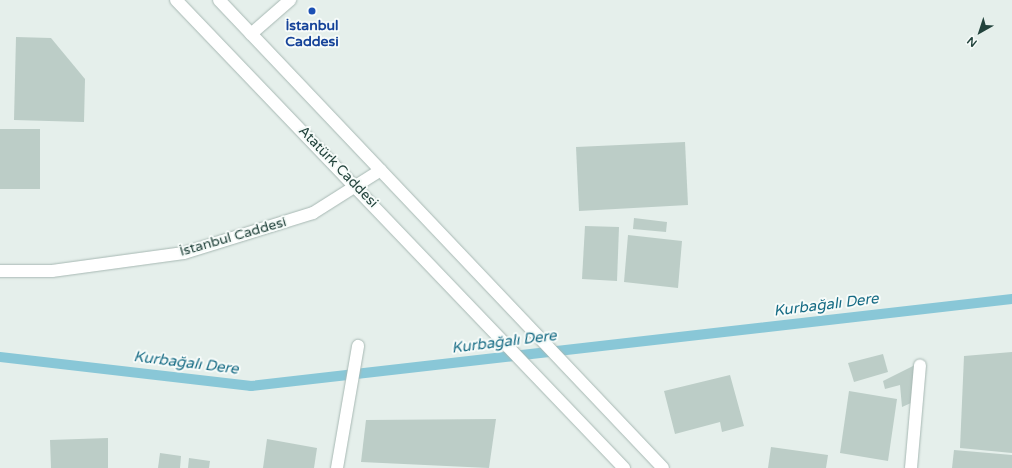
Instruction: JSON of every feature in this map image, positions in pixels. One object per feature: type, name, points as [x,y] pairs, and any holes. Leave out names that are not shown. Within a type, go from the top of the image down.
[{"type":"main road","name":"Atatürk Caddesi","points":[[176,0],[356,185],[624,468]]},
{"type":"main road","name":"Atatürk Caddesi","points":[[219,0],[663,468]]},
{"type":"main road","points":[[251,34],[290,0]]},
{"type":"main road","name":"İstanbul Caddesi","points":[[0,271],[52,271],[184,253],[313,213],[380,170]]},
{"type":"main road","points":[[337,468],[349,412],[358,346]]},
{"type":"main road","points":[[911,468],[920,365]]},
{"type":"building","points":[[16,37],[51,38],[85,79],[84,122],[14,120]]},
{"type":"building","points":[[0,129],[40,129],[40,189],[0,189]]},
{"type":"building","points":[[685,142],[688,205],[579,211],[576,147]]},
{"type":"building","points":[[634,218],[667,222],[666,232],[633,229]]},
{"type":"building","points":[[585,226],[619,227],[617,281],[582,279]]},
{"type":"building","points":[[628,235],[682,241],[678,288],[624,282]]},
{"type":"building","points":[[1012,352],[1012,453],[960,448],[964,356]]},
{"type":"building","points":[[883,354],[888,372],[854,382],[848,363]]},
{"type":"building","points":[[915,365],[911,403],[902,407],[900,385],[885,389],[883,381]]},
{"type":"building","points":[[730,375],[744,426],[722,432],[720,422],[675,434],[664,391]]},
{"type":"building","points":[[849,391],[897,399],[888,461],[840,453]]},
{"type":"building","points":[[496,419],[489,468],[361,462],[366,420]]},
{"type":"building","points":[[108,438],[108,468],[51,468],[50,440]]},
{"type":"building","points":[[267,439],[317,448],[314,468],[263,468]]},
{"type":"building","points":[[771,447],[828,455],[826,468],[768,468]]},
{"type":"building","points":[[954,450],[1012,455],[1012,468],[952,468]]},
{"type":"building","points":[[160,453],[181,456],[180,468],[158,468]]},
{"type":"building","points":[[189,458],[210,461],[209,468],[188,468]]},
{"type":"waterway","name":"Kurbağalı Dere","points":[[0,357],[251,386],[1012,299]]},
{"type":"place","name":"İstanbul Caddesi̇","points":[[312,11]]}]
